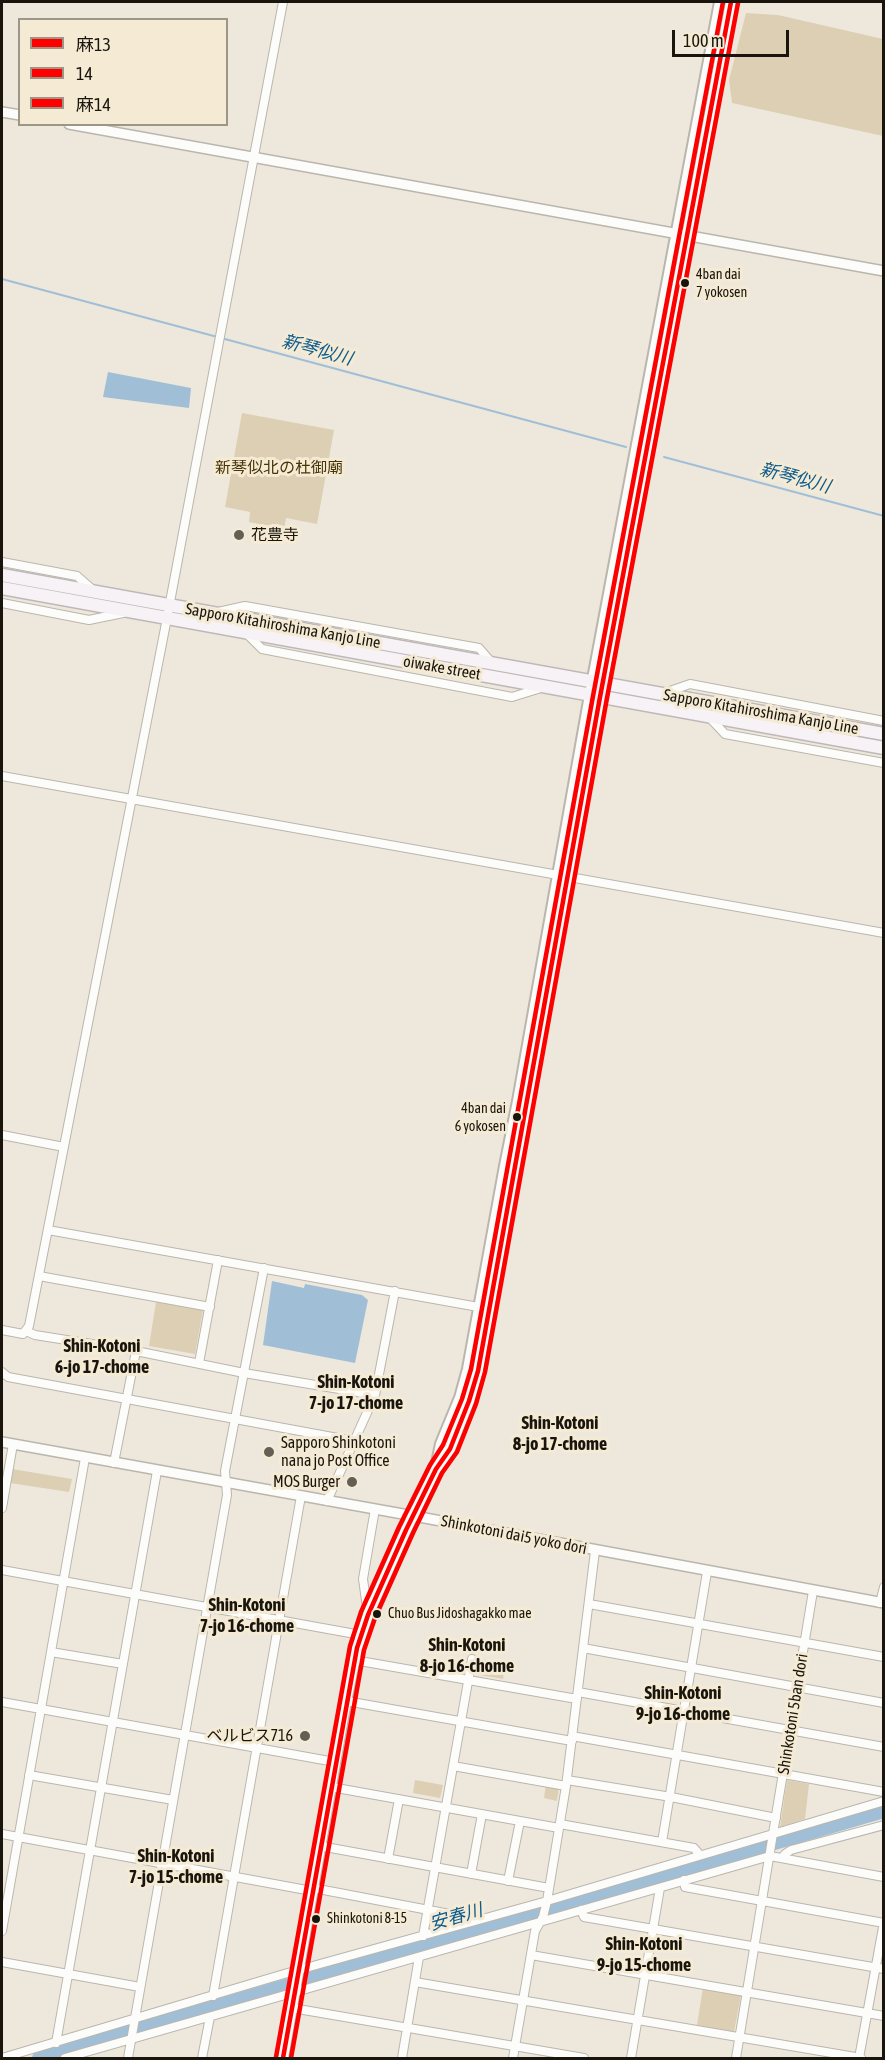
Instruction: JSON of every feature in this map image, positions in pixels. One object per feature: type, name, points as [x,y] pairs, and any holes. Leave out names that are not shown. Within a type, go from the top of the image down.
[{"type":"main road","points":[[682,235],[720,2]]},
{"type":"main road","points":[[286,2058],[312,1889],[354,1660],[368,1615],[436,1470],[441,1444],[468,1369],[484,1307],[596,689],[682,235],[730,2]]},
{"type":"main road","name":"Sapporo Kitahiroshima Kanjo Line","points":[[2,574],[494,664],[596,689],[660,694],[884,734]]},
{"type":"main road","name":"oiwake street","points":[[2,588],[545,687],[596,689],[708,716],[884,748]]},
{"type":"street","points":[[2,1330],[20,1334],[29,1326],[167,618],[283,2]]},
{"type":"street","points":[[2,112],[18,116]]},
{"type":"street","points":[[80,126],[884,271]]},
{"type":"street","points":[[2,562],[76,576],[95,592]]},
{"type":"street","points":[[2,603],[89,620],[130,611]]},
{"type":"street","points":[[660,694],[690,684],[884,721]]},
{"type":"street","points":[[708,716],[724,734],[884,763]]},
{"type":"street","points":[[2,776],[884,933]]},
{"type":"street","points":[[2,1136],[64,1147]]},
{"type":"street","points":[[48,1230],[484,1307]]},
{"type":"street","points":[[200,1363],[218,1260]]},
{"type":"street","points":[[128,2058],[227,1495],[225,1471],[264,1268]]},
{"type":"street","points":[[39,1276],[210,1307]]},
{"type":"street","points":[[327,1501],[375,1395],[395,1291]]},
{"type":"street","points":[[26,1331],[35,1335],[375,1395]]},
{"type":"street","points":[[114,1463],[136,1351]]},
{"type":"street","points":[[2,1372],[8,1377],[354,1441]]},
{"type":"street","name":"Shinkotoni dai5 yoko dori","points":[[2,1442],[414,1515],[595,1551],[882,1603]]},
{"type":"street","points":[[2,1508],[13,1444]]},
{"type":"street","points":[[2,1931],[85,1458]]},
{"type":"street","points":[[56,2043],[157,1471]]},
{"type":"street","points":[[213,1996],[301,1496]]},
{"type":"street","points":[[368,1615],[363,1579],[375,1509]]},
{"type":"street","points":[[513,2058],[535,1931],[547,1903],[572,1739],[595,1551]]},
{"type":"street","points":[[2,1570],[361,1635]]},
{"type":"street","points":[[662,1842],[708,1572]]},
{"type":"street","points":[[882,1603],[884,1587]]},
{"type":"street","name":"Shinkotoni 5ban dori","points":[[770,1852],[813,1591]]},
{"type":"street","points":[[589,1604],[884,1657]]},
{"type":"street","points":[[583,1648],[884,1702]]},
{"type":"street","points":[[51,1652],[123,1664]]},
{"type":"street","points":[[423,1936],[470,1681],[472,1659]]},
{"type":"street","points":[[354,1660],[470,1681],[685,1712],[884,1747]]},
{"type":"street","points":[[2,1701],[335,1762]]},
{"type":"street","points":[[345,1701],[676,1755],[884,1792]]},
{"type":"street","points":[[453,1766],[671,1797],[776,1818]]},
{"type":"street","points":[[29,1775],[173,1800]]},
{"type":"street","points":[[331,1786],[520,1821],[694,1848],[700,1856]]},
{"type":"street","points":[[388,1859],[399,1799]]},
{"type":"street","points":[[2,2058],[134,2022],[213,1996],[423,1936],[547,1903],[884,1801]]},
{"type":"street","points":[[471,1874],[482,1814]]},
{"type":"street","points":[[508,1881],[520,1821]]},
{"type":"street","points":[[783,1858],[791,1850],[884,1825]]},
{"type":"street","points":[[2,1834],[480,1920]]},
{"type":"street","points":[[320,1846],[549,1888]]},
{"type":"street","points":[[736,2058],[770,1852]]},
{"type":"street","points":[[65,2058],[295,1990],[419,1957],[542,1919],[660,1888],[770,1852],[783,1858],[884,1877]]},
{"type":"street","points":[[415,1982],[860,2058],[868,2013],[880,1968],[883,1923],[685,1887],[684,1880]]},
{"type":"street","points":[[631,2058],[660,1888]]},
{"type":"street","points":[[581,1910],[584,1917],[880,1968]]},
{"type":"street","points":[[531,1955],[884,2016]]},
{"type":"street","points":[[402,2058],[419,1957]]},
{"type":"street","points":[[2,1962],[140,1987]]},
{"type":"street","points":[[292,2008],[584,2058]]},
{"type":"street","points":[[202,2058],[210,2017]]},
{"type":"green space","points":[[746,13],[778,15],[883,39],[883,136],[732,103],[729,80]]},
{"type":"green space","name":"新琴似北の杜御廟","points":[[242,413],[334,430],[317,524],[286,518],[284,529],[279,528],[279,531],[259,527],[259,524],[249,522],[250,512],[225,507]]},
{"type":"green space","points":[[156,1302],[203,1310],[195,1354],[149,1346]]},
{"type":"green space","points":[[12,1469],[72,1479],[69,1492],[10,1483]]},
{"type":"green space","points":[[476,1658],[505,1663],[503,1679],[474,1674]]},
{"type":"green space","points":[[415,1780],[443,1785],[440,1798],[413,1793]]},
{"type":"green space","points":[[787,1780],[809,1784],[805,1819],[780,1827]]},
{"type":"green space","points":[[546,1784],[559,1787],[557,1801],[544,1798]]},
{"type":"green space","points":[[703,1988],[741,1995],[734,2032],[697,2025]]},
{"type":"water","points":[[108,372],[191,388],[189,408],[103,397]]},
{"type":"water","points":[[272,1281],[304,1288],[305,1284],[362,1295],[368,1300],[355,1363],[263,1345]]},
{"type":"waterway","name":"新琴似川","points":[[2,279],[626,447]]},
{"type":"waterway","name":"新琴似川","points":[[664,457],[884,516]]},
{"type":"waterway","name":"安春川","points":[[39,2058],[884,1811]]},
{"type":"transit line","name":"麻14","points":[[276,2057],[350,1646],[361,1612],[399,1527],[430,1465],[443,1445],[462,1399],[471,1369],[593,696],[723,2]]},
{"type":"transit line","name":"麻13","points":[[283,2058],[357,1648],[368,1615],[406,1530],[436,1469],[450,1449],[478,1371],[600,697],[731,2]]},
{"type":"transit line","name":"14","points":[[291,2058],[364,1650],[375,1618],[413,1533],[442,1473],[457,1452],[476,1404],[485,1372],[607,698],[738,3]]},
{"type":"place","name":"4ban dai 7 yokosen","points":[[685,283]]},
{"type":"place","name":"花豊寺","points":[[239,535]]},
{"type":"place","name":"4ban dai 6 yokosen","points":[[517,1117]]},
{"type":"place","name":"Sapporo Shinkotoni nana jo Post Office","points":[[269,1452]]},
{"type":"place","name":"MOS Burger","points":[[352,1482]]},
{"type":"place","name":"Chuo Bus Jidoshagakko mae","points":[[377,1614]]},
{"type":"place","name":"ベルビス716","points":[[305,1736]]},
{"type":"place","name":"Shinkotoni 8-15","points":[[316,1919]]},
{"type":"district","name":"Shin-Kotoni 6-jo 17-chome","points":[[102,1356]]},
{"type":"district","name":"Shin-Kotoni 7-jo 17-chome","points":[[356,1392]]},
{"type":"district","name":"Shin-Kotoni 8-jo 17-chome","points":[[560,1433]]},
{"type":"district","name":"Shin-Kotoni 7-jo 16-chome","points":[[247,1615]]},
{"type":"district","name":"Shin-Kotoni 8-jo 16-chome","points":[[467,1655]]},
{"type":"district","name":"Shin-Kotoni 9-jo 16-chome","points":[[683,1703]]},
{"type":"district","name":"Shin-Kotoni 7-jo 15-chome","points":[[176,1866]]},
{"type":"district","name":"Shin-Kotoni 9-jo 15-chome","points":[[644,1954]]}]
